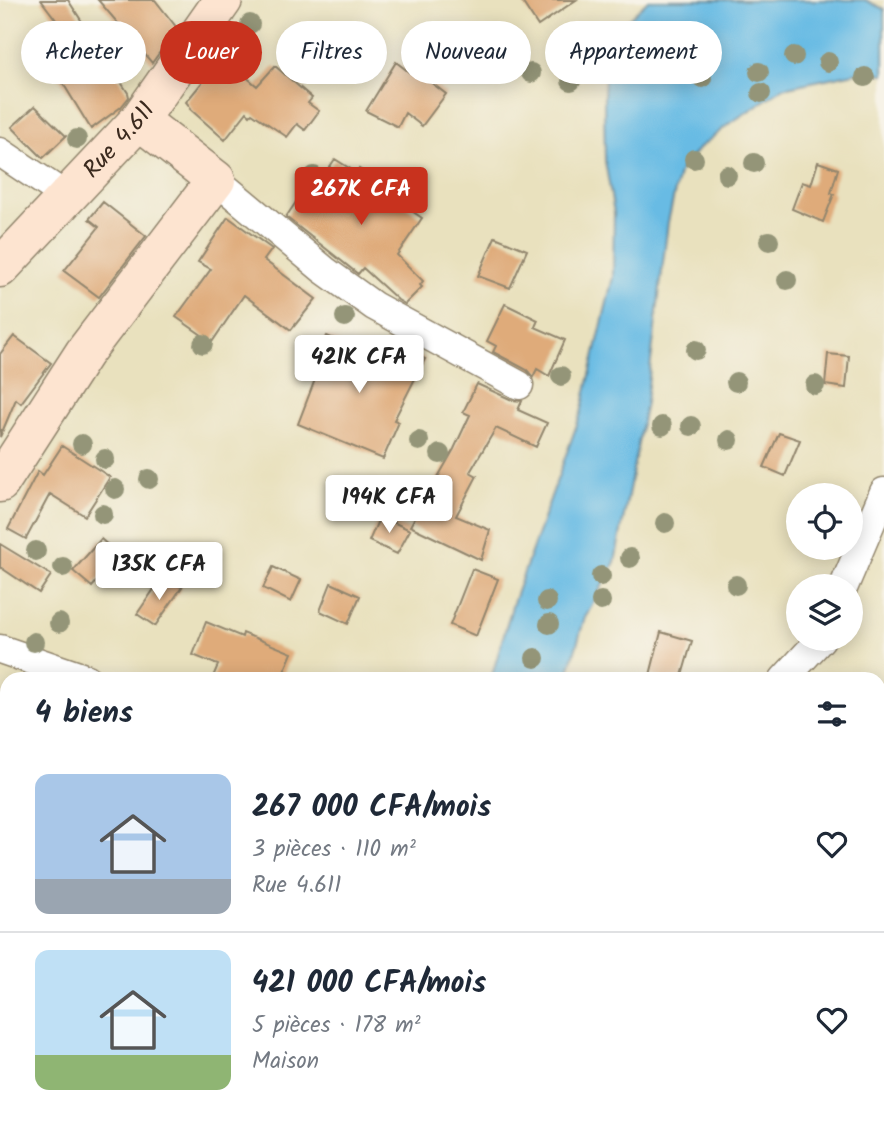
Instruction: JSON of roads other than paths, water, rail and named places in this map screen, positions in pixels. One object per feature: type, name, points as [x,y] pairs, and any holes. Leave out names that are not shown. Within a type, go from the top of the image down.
[{"type":"street","name":"Rue 4.611","points":[[0,268],[139,120],[223,0]]},
{"type":"street","points":[[139,120],[324,270],[374,306],[519,385]]},
{"type":"street","points":[[0,152],[67,197]]},
{"type":"street","points":[[0,483],[84,353],[216,180]]},
{"type":"street","points":[[849,574],[884,492]]},
{"type":"street","points":[[0,649],[67,672]]},
{"type":"street","points":[[791,672],[810,651]]},
{"type":"water","points":[[648,0],[865,0],[884,9],[884,74],[859,72],[783,88],[699,148],[679,173],[668,222],[646,402],[615,562],[584,620],[569,672],[493,672],[513,603],[581,413],[613,277],[614,213],[605,161],[605,84],[722,84],[722,21],[626,21]]}]
